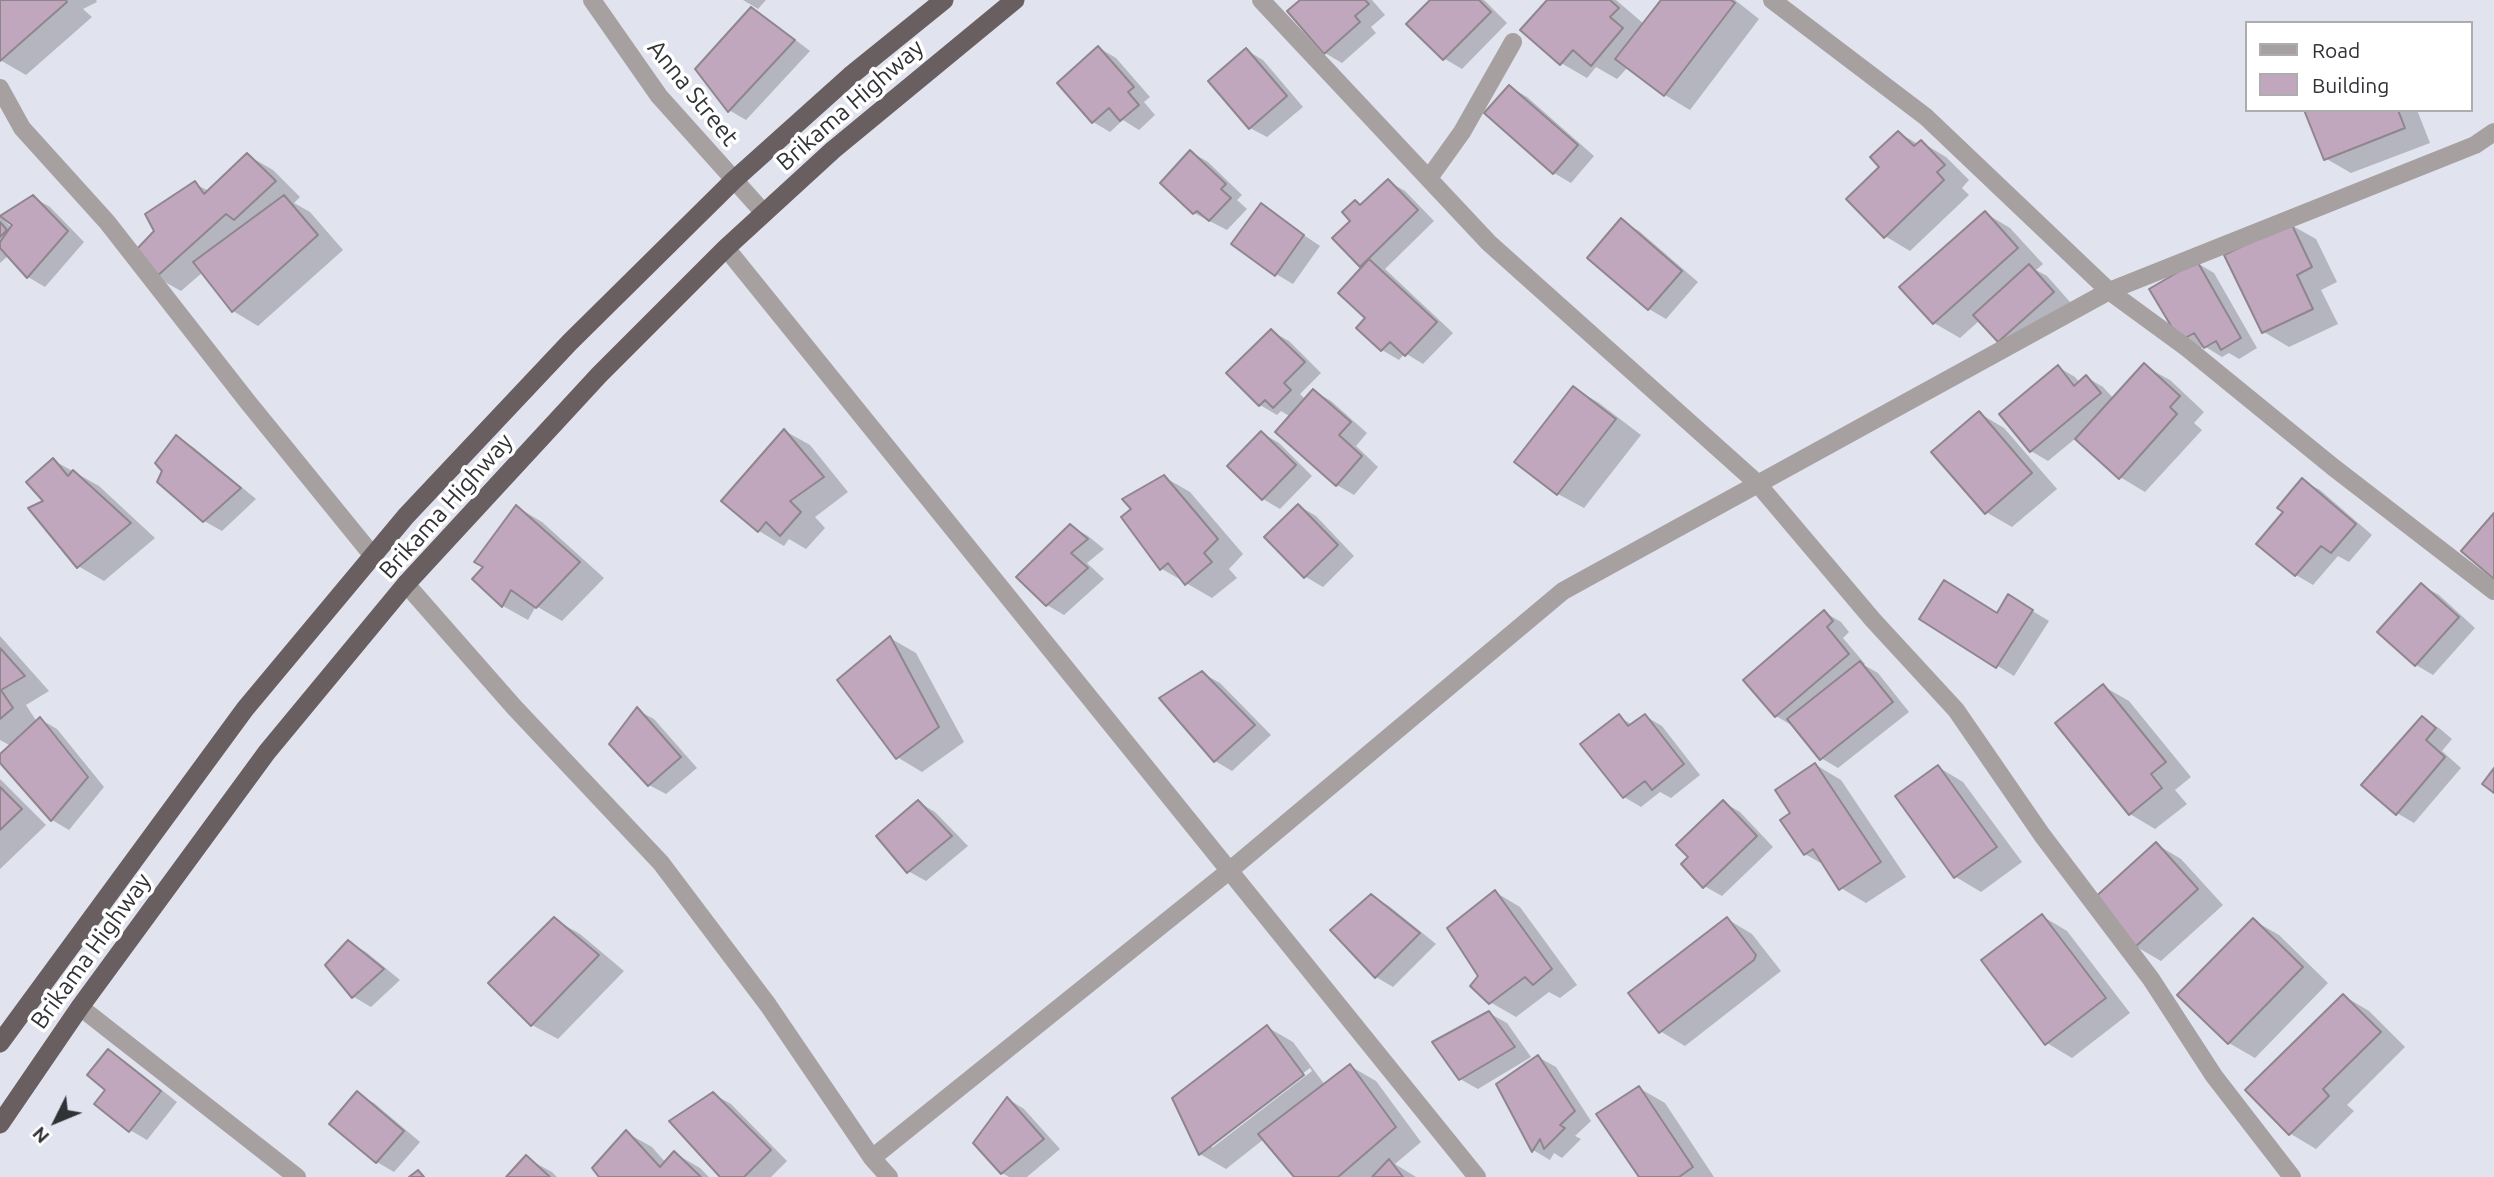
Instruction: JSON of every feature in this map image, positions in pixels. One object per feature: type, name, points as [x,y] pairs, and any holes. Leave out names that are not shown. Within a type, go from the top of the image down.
[{"type":"highway","name":"Brikama Highway","points":[[0,1043],[245,709],[406,516],[570,342],[734,180],[850,76],[944,0]]},
{"type":"highway","name":"Brikama Highway","points":[[0,1124],[79,1007],[267,752],[407,584],[599,375],[726,248],[833,150],[1015,0]]},
{"type":"street","name":"Anna Street","points":[[592,0],[659,96],[764,212]]},
{"type":"street","points":[[1261,0],[1489,243],[1757,483],[1872,620],[1956,710],[2042,835],[2151,979],[2214,1076],[2292,1177]]},
{"type":"street","points":[[1772,0],[1926,117],[2109,291],[2187,348],[2344,475],[2494,591]]},
{"type":"street","points":[[1429,178],[1462,132],[1513,42]]},
{"type":"street","points":[[0,88],[22,128],[107,222],[373,556]]},
{"type":"street","points":[[872,1158],[1229,871],[1563,592],[2109,291],[2475,145],[2494,132]]},
{"type":"street","points":[[726,248],[1478,1177]]},
{"type":"street","points":[[407,584],[514,707],[661,863],[768,1005],[872,1158],[889,1177]]},
{"type":"street","points":[[79,1007],[297,1177]]},
{"type":"building","points":[[0,0],[66,0],[67,2],[0,61]]},
{"type":"building","points":[[1300,0],[1365,0],[1369,4],[1355,16],[1360,22],[1324,54],[1287,11]]},
{"type":"building","points":[[1430,0],[1479,0],[1491,12],[1443,60],[1406,24]]},
{"type":"building","points":[[1547,0],[1610,0],[1619,8],[1610,17],[1623,28],[1591,66],[1573,50],[1560,65],[1520,30]]},
{"type":"building","points":[[1661,0],[1731,0],[1735,3],[1664,96],[1615,59]]},
{"type":"building","points":[[751,7],[795,40],[728,112],[695,69]]},
{"type":"building","points":[[1098,46],[1134,87],[1128,92],[1139,105],[1120,121],[1109,108],[1092,123],[1057,83]]},
{"type":"building","points":[[1246,48],[1287,96],[1249,129],[1208,81]]},
{"type":"building","points":[[1509,85],[1578,145],[1553,174],[1484,113]]},
{"type":"building","points":[[2305,112],[2399,112],[2405,128],[2324,160]]},
{"type":"building","points":[[1898,131],[1914,146],[1921,140],[1945,165],[1937,172],[1944,180],[1884,238],[1846,199],[1879,167],[1870,157]]},
{"type":"building","points":[[1190,150],[1226,184],[1221,189],[1231,198],[1209,221],[1197,211],[1193,214],[1160,183]]},
{"type":"building","points":[[247,153],[276,181],[234,220],[226,214],[155,278],[136,250],[154,231],[145,214],[195,181],[204,194]]},
{"type":"building","points":[[1388,179],[1418,210],[1360,267],[1332,238],[1350,221],[1342,212],[1355,200],[1360,205]]},
{"type":"building","points":[[33,195],[68,231],[27,278],[0,248],[0,242],[12,225],[0,216]]},
{"type":"building","points":[[284,195],[318,235],[232,312],[193,262]]},
{"type":"building","points":[[1261,203],[1304,235],[1275,276],[1231,244]]},
{"type":"building","points":[[1985,211],[2018,248],[1933,324],[1899,287]]},
{"type":"building","points":[[1621,218],[1682,271],[1648,310],[1587,258]]},
{"type":"building","points":[[0,222],[7,230],[0,237]]},
{"type":"building","points":[[2291,223],[2312,267],[2297,275],[2313,309],[2262,333],[2224,255]]},
{"type":"building","points":[[1369,259],[1437,322],[1405,356],[1390,342],[1381,351],[1356,328],[1365,318],[1338,293]]},
{"type":"building","points":[[2197,261],[2241,338],[2221,350],[2216,341],[2204,348],[2194,333],[2180,341],[2149,289]]},
{"type":"building","points":[[2029,264],[2054,292],[1998,342],[1973,315]]},
{"type":"building","points":[[1271,329],[1305,362],[1284,383],[1291,390],[1273,408],[1265,400],[1259,406],[1226,373]]},
{"type":"building","points":[[2144,363],[2180,396],[2170,407],[2177,414],[2119,479],[2075,439]]},
{"type":"building","points":[[2058,365],[2074,386],[2086,375],[2101,393],[2030,452],[1999,414]]},
{"type":"building","points":[[1573,386],[1616,419],[1557,495],[1514,462]]},
{"type":"building","points":[[1313,389],[1351,422],[1339,435],[1362,456],[1336,486],[1275,432]]},
{"type":"building","points":[[1979,411],[2032,473],[1985,514],[1931,452]]},
{"type":"building","points":[[784,429],[824,477],[790,501],[801,512],[780,536],[766,522],[758,532],[721,501]]},
{"type":"building","points":[[1261,431],[1296,465],[1262,500],[1227,466]]},
{"type":"building","points":[[176,435],[241,488],[203,522],[157,482],[162,471],[155,463]]},
{"type":"building","points":[[53,458],[68,476],[73,470],[131,523],[77,568],[28,508],[43,501],[26,482]]},
{"type":"building","points":[[1164,475],[1218,539],[1204,553],[1212,562],[1185,585],[1168,563],[1160,570],[1121,517],[1131,509],[1122,499]]},
{"type":"building","points":[[2302,478],[2356,524],[2331,553],[2321,546],[2295,576],[2256,544],[2283,512],[2277,508]]},
{"type":"building","points":[[1298,504],[1338,545],[1304,578],[1264,537]]},
{"type":"building","points":[[516,505],[580,562],[536,608],[511,590],[502,607],[472,579],[483,567],[474,562]]},
{"type":"building","points":[[2494,513],[2494,579],[2461,551]]},
{"type":"building","points":[[1070,524],[1088,539],[1071,553],[1088,568],[1046,606],[1016,577]]},
{"type":"building","points":[[1944,580],[1997,613],[2008,594],[2033,610],[1996,668],[1919,619]]},
{"type":"building","points":[[2421,583],[2459,617],[2415,666],[2377,632]]},
{"type":"building","points":[[1824,610],[1833,621],[1827,627],[1849,654],[1775,717],[1743,680]]},
{"type":"building","points":[[890,636],[939,727],[896,759],[837,680]]},
{"type":"building","points":[[0,648],[25,676],[1,690],[13,708],[0,719]]},
{"type":"building","points":[[1860,661],[1893,702],[1820,760],[1787,719]]},
{"type":"building","points":[[1202,671],[1255,725],[1214,762],[1159,698]]},
{"type":"building","points":[[2103,684],[2166,762],[2151,774],[2162,788],[2129,815],[2055,723]]},
{"type":"building","points":[[637,707],[681,757],[648,786],[609,744]]},
{"type":"building","points":[[1619,714],[1628,726],[1645,714],[1684,764],[1652,790],[1645,781],[1623,798],[1580,744]]},
{"type":"building","points":[[2422,716],[2436,728],[2426,740],[2445,757],[2396,815],[2361,785]]},
{"type":"building","points":[[40,717],[88,777],[51,821],[0,763],[0,754]]},
{"type":"building","points":[[1815,763],[1881,862],[1839,890],[1813,849],[1804,855],[1780,820],[1790,813],[1775,790]]},
{"type":"building","points":[[1938,765],[1997,847],[1954,878],[1895,796]]},
{"type":"building","points":[[2494,768],[2494,793],[2482,784]]},
{"type":"building","points":[[0,787],[22,809],[0,830]]},
{"type":"building","points":[[918,800],[952,836],[907,873],[876,836]]},
{"type":"building","points":[[1723,800],[1757,836],[1703,888],[1681,864],[1688,857],[1676,845]]},
{"type":"building","points":[[2156,842],[2198,889],[2134,948],[2091,901]]},
{"type":"building","points":[[1495,890],[1552,969],[1533,985],[1525,977],[1489,1004],[1470,986],[1478,976],[1447,928]]},
{"type":"building","points":[[1371,894],[1420,933],[1375,978],[1330,930]]},
{"type":"building","points":[[2042,914],[2106,998],[2045,1045],[1981,960]]},
{"type":"building","points":[[554,917],[599,955],[531,1026],[488,983]]},
{"type":"building","points":[[1727,917],[1756,955],[1754,960],[1659,1033],[1628,993]]},
{"type":"building","points":[[2253,918],[2303,967],[2228,1044],[2177,995]]},
{"type":"building","points":[[348,940],[384,969],[352,998],[325,965]]},
{"type":"building","points":[[2343,994],[2381,1032],[2323,1089],[2329,1096],[2289,1135],[2245,1090]]},
{"type":"building","points":[[1489,1011],[1515,1047],[1459,1080],[1432,1042]]},
{"type":"building","points":[[1267,1025],[1304,1075],[1199,1155],[1172,1098]]},
{"type":"building","points":[[108,1049],[161,1091],[129,1132],[94,1104],[105,1090],[87,1075]]},
{"type":"building","points":[[1538,1055],[1575,1111],[1560,1125],[1565,1128],[1544,1149],[1540,1139],[1532,1152],[1496,1084]]},
{"type":"building","points":[[1350,1064],[1396,1127],[1338,1177],[1294,1177],[1258,1134]]},
{"type":"building","points":[[1639,1086],[1693,1167],[1679,1177],[1639,1177],[1596,1114]]},
{"type":"building","points":[[357,1091],[404,1131],[376,1163],[329,1124]]},
{"type":"building","points":[[713,1092],[771,1150],[744,1177],[720,1177],[669,1121]]},
{"type":"building","points":[[1007,1097],[1044,1139],[1001,1174],[973,1143]]},
{"type":"building","points":[[626,1130],[660,1167],[674,1151],[701,1177],[599,1177],[592,1168]]},
{"type":"building","points":[[526,1155],[550,1177],[506,1177]]},
{"type":"building","points":[[1389,1159],[1403,1177],[1372,1177]]},
{"type":"building","points":[[418,1170],[424,1177],[409,1177]]}]
